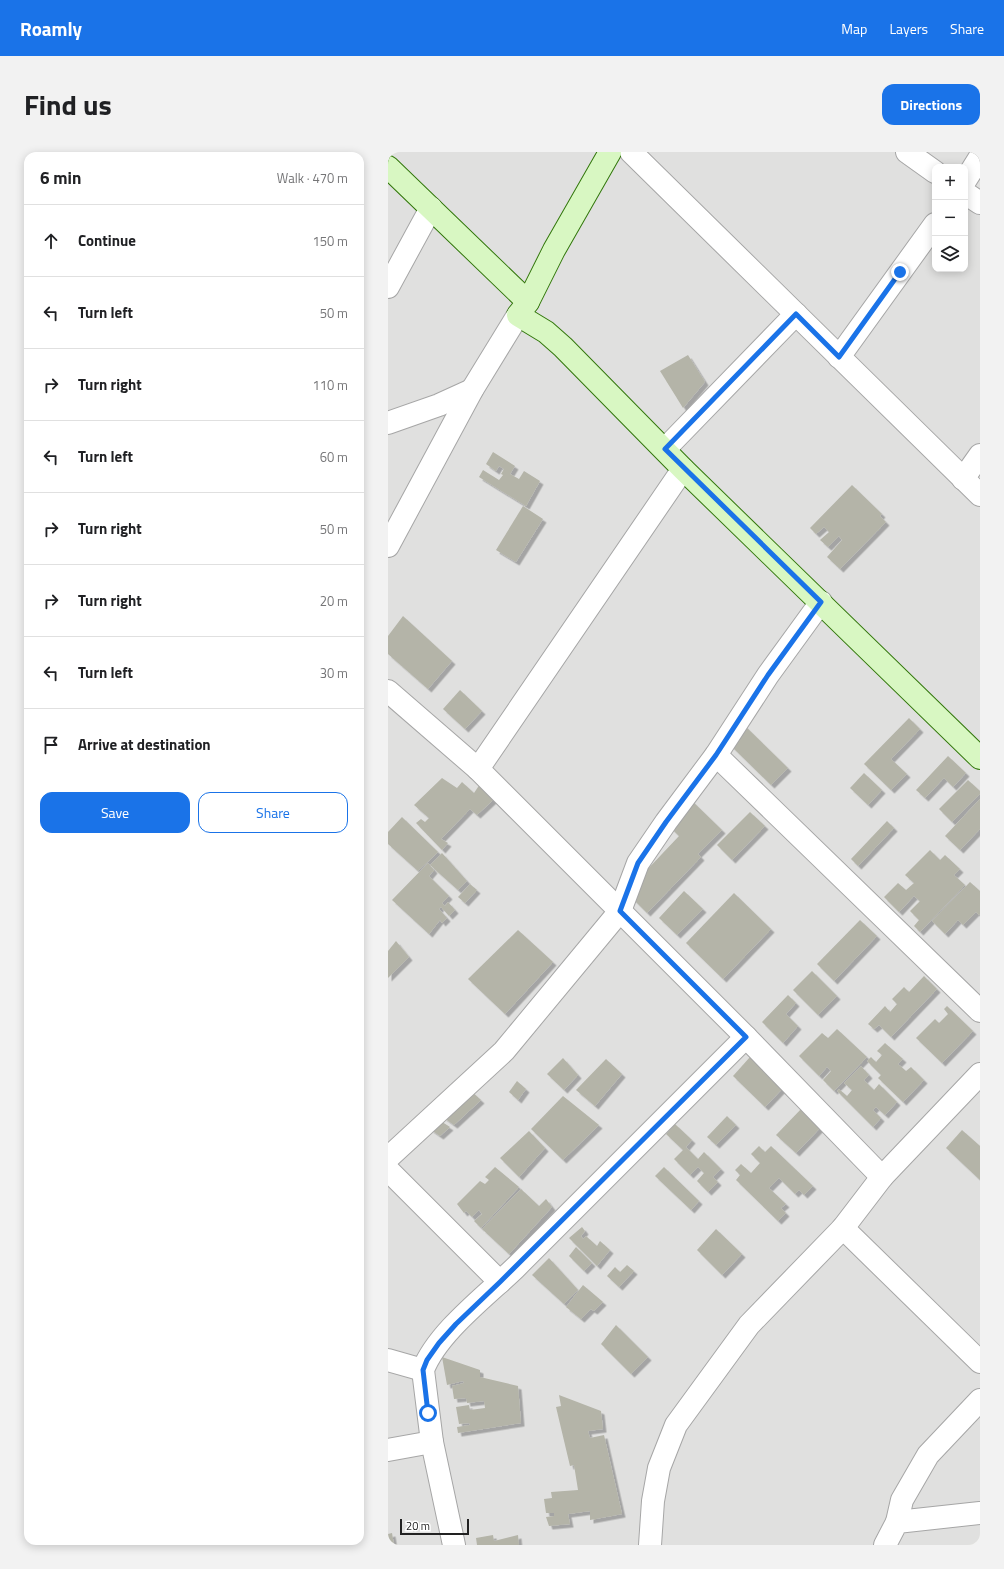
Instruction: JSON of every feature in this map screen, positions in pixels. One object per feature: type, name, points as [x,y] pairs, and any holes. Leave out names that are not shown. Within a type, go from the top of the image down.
[{"type":"main road","points":[[523,308],[610,152]]},
{"type":"main road","points":[[388,167],[431,208],[546,332],[563,347],[683,468],[980,758]]},
{"type":"street","points":[[631,152],[980,495]]},
{"type":"street","points":[[907,152],[932,170]]},
{"type":"street","points":[[968,176],[980,157]]},
{"type":"street","points":[[968,195],[980,203]]},
{"type":"street","points":[[388,286],[431,208]]},
{"type":"street","points":[[839,357],[932,228]]},
{"type":"street","points":[[388,546],[472,390],[523,308]]},
{"type":"street","points":[[665,449],[796,314]]},
{"type":"street","points":[[388,423],[439,405],[472,390]]},
{"type":"street","points":[[963,479],[980,454]]},
{"type":"street","points":[[478,769],[683,468]]},
{"type":"street","points":[[388,1158],[504,1051],[620,911],[638,863],[666,822],[716,755],[768,675],[821,602]]},
{"type":"street","points":[[388,691],[478,769],[746,1037],[882,1177]]},
{"type":"street","points":[[716,755],[980,1011]]},
{"type":"street","points":[[454,1545],[432,1442],[423,1370],[427,1360],[456,1324],[746,1037]]},
{"type":"street","points":[[650,1545],[653,1501],[659,1468],[676,1425],[749,1325],[843,1228],[882,1177],[980,1074]]},
{"type":"street","points":[[388,1170],[500,1282]]},
{"type":"street","points":[[843,1228],[980,1362]]},
{"type":"street","points":[[388,1360],[423,1370]]},
{"type":"street","points":[[885,1545],[897,1522],[902,1500],[928,1455],[980,1400]]},
{"type":"street","points":[[388,1450],[432,1442]]},
{"type":"street","points":[[897,1522],[980,1513]]},
{"type":"shaded area","points":[[388,152],[980,152],[980,1545],[388,1545]]},
{"type":"building","points":[[688,355],[705,382],[683,408],[660,371]]},
{"type":"building","points":[[493,452],[515,466],[510,474],[519,479],[524,471],[540,481],[526,506],[479,477],[483,470],[499,480],[503,475],[501,474],[504,469],[499,466],[496,471],[486,464]]},
{"type":"building","points":[[852,485],[882,514],[880,516],[886,522],[840,569],[827,557],[842,540],[839,536],[828,547],[820,540],[829,532],[824,527],[816,534],[810,528]]},
{"type":"building","points":[[523,506],[543,519],[516,562],[496,550]]},
{"type":"building","points":[[403,616],[452,661],[428,689],[388,654],[388,636]]},
{"type":"building","points":[[460,690],[482,711],[465,729],[443,709]]},
{"type":"building","points":[[909,718],[920,729],[891,759],[907,774],[891,790],[864,764]]},
{"type":"building","points":[[744,725],[788,768],[771,785],[727,742]]},
{"type":"building","points":[[948,756],[966,773],[953,787],[944,778],[925,798],[916,790]]},
{"type":"building","points":[[864,773],[882,790],[868,805],[850,788]]},
{"type":"building","points":[[442,778],[457,788],[462,782],[474,793],[480,784],[494,799],[477,815],[470,809],[441,839],[448,843],[442,850],[416,823],[421,819],[425,822],[429,818],[414,805]]},
{"type":"building","points":[[968,780],[980,791],[980,794],[952,822],[939,809]]},
{"type":"building","points":[[689,798],[722,830],[698,854],[701,857],[647,913],[626,892],[679,836],[665,822]]},
{"type":"building","points":[[980,799],[980,829],[960,850],[945,836]]},
{"type":"building","points":[[750,812],[765,826],[732,860],[717,845]]},
{"type":"building","points":[[402,817],[438,852],[418,871],[388,844],[388,832]]},
{"type":"building","points":[[887,821],[894,828],[858,866],[851,859]]},
{"type":"building","points":[[930,850],[940,860],[945,855],[960,869],[954,875],[965,885],[920,932],[914,926],[919,920],[910,911],[920,901],[914,896],[899,912],[884,897],[898,883],[906,890],[914,883],[905,875]]},
{"type":"building","points":[[442,853],[467,881],[458,890],[430,865]]},
{"type":"building","points":[[428,863],[434,870],[429,876],[449,896],[442,903],[445,906],[448,902],[455,910],[449,916],[441,907],[439,909],[447,918],[442,923],[440,920],[429,934],[392,900]]},
{"type":"building","points":[[970,882],[980,891],[980,914],[979,915],[976,912],[963,925],[958,920],[945,934],[932,921]]},
{"type":"building","points":[[470,884],[477,890],[465,903],[458,897]]},
{"type":"building","points":[[684,891],[703,909],[677,935],[659,918]]},
{"type":"building","points":[[734,893],[771,929],[723,979],[686,943]]},
{"type":"building","points":[[860,920],[877,936],[834,981],[817,964]]},
{"type":"building","points":[[518,930],[553,962],[505,1014],[468,979]]},
{"type":"building","points":[[396,941],[409,957],[388,978],[388,951]]},
{"type":"building","points":[[812,971],[837,996],[818,1015],[793,990]]},
{"type":"building","points":[[924,976],[937,989],[891,1037],[879,1025],[874,1029],[868,1024],[885,1006],[890,1012],[897,1004],[892,999],[904,987],[909,992]]},
{"type":"building","points":[[788,995],[796,1003],[786,1014],[798,1026],[783,1043],[762,1022]]},
{"type":"building","points":[[947,1006],[973,1031],[942,1063],[916,1038],[935,1019],[939,1023],[948,1014],[944,1009]]},
{"type":"building","points":[[837,1029],[867,1057],[834,1091],[823,1080],[831,1071],[827,1067],[819,1076],[799,1056],[822,1033],[828,1038]]},
{"type":"building","points":[[885,1043],[903,1059],[898,1064],[906,1071],[911,1067],[924,1080],[903,1102],[878,1078],[881,1075],[867,1061],[871,1057],[876,1062],[882,1055],[877,1051]]},
{"type":"building","points":[[750,1057],[783,1088],[765,1107],[733,1076]]},
{"type":"building","points":[[563,1058],[578,1075],[564,1090],[547,1074]]},
{"type":"building","points":[[606,1059],[622,1074],[595,1106],[576,1090]]},
{"type":"building","points":[[861,1066],[869,1075],[864,1080],[874,1090],[879,1084],[897,1102],[885,1115],[876,1107],[873,1110],[881,1118],[873,1127],[837,1091],[839,1089],[847,1096],[852,1090],[844,1083]]},
{"type":"building","points":[[517,1081],[526,1089],[518,1100],[509,1092]]},
{"type":"building","points":[[471,1091],[481,1100],[454,1125],[443,1117]]},
{"type":"building","points":[[563,1096],[599,1125],[563,1160],[531,1129]]},
{"type":"building","points":[[803,1107],[823,1125],[796,1153],[776,1135]]},
{"type":"building","points":[[727,1116],[736,1125],[716,1145],[707,1137]]},
{"type":"building","points":[[439,1120],[450,1127],[440,1136],[430,1129]]},
{"type":"building","points":[[675,1124],[692,1140],[686,1147],[698,1159],[704,1152],[721,1169],[713,1177],[718,1182],[708,1192],[697,1181],[704,1173],[698,1167],[690,1175],[674,1159],[683,1150],[666,1134]]},
{"type":"building","points":[[962,1130],[980,1146],[980,1180],[946,1148]]},
{"type":"building","points":[[529,1131],[545,1148],[519,1177],[500,1158]]},
{"type":"building","points":[[759,1146],[765,1152],[771,1146],[813,1186],[804,1195],[799,1190],[795,1194],[779,1178],[769,1188],[786,1204],[781,1208],[786,1213],[778,1221],[736,1180],[740,1175],[735,1170],[741,1164],[751,1173],[760,1163],[751,1154]]},
{"type":"building","points":[[495,1167],[519,1187],[481,1228],[474,1221],[482,1214],[479,1210],[472,1217],[466,1211],[464,1213],[457,1204],[480,1181],[485,1184],[489,1180],[485,1177]]},
{"type":"building","points":[[664,1167],[699,1201],[691,1210],[655,1176]]},
{"type":"building","points":[[521,1189],[539,1206],[546,1199],[552,1207],[509,1254],[482,1229]]},
{"type":"building","points":[[582,1227],[585,1231],[581,1236],[583,1239],[586,1236],[597,1246],[600,1241],[610,1250],[597,1266],[569,1238]]},
{"type":"building","points":[[716,1229],[742,1254],[722,1275],[697,1250]]},
{"type":"building","points":[[576,1247],[592,1263],[584,1271],[569,1256]]},
{"type":"building","points":[[549,1258],[578,1290],[564,1304],[532,1275]]},
{"type":"building","points":[[627,1265],[634,1271],[619,1287],[607,1276],[615,1267],[620,1272]]},
{"type":"building","points":[[583,1285],[603,1302],[594,1311],[591,1309],[581,1319],[566,1307]]},
{"type":"building","points":[[616,1325],[648,1357],[631,1374],[601,1344]]},
{"type":"building","points":[[442,1357],[480,1370],[480,1377],[518,1386],[521,1423],[458,1433],[457,1427],[470,1425],[469,1423],[459,1424],[456,1407],[469,1405],[470,1410],[485,1408],[484,1401],[467,1403],[466,1398],[454,1399],[452,1386],[464,1383],[463,1381],[447,1385]]},
{"type":"building","points":[[559,1395],[601,1411],[603,1429],[588,1431],[590,1438],[604,1435],[622,1514],[590,1520],[590,1511],[568,1514],[570,1524],[549,1526],[546,1517],[554,1516],[554,1513],[546,1513],[544,1499],[552,1498],[551,1492],[578,1490],[574,1465],[570,1466],[556,1407],[561,1406]]},
{"type":"building","points":[[392,1533],[394,1545],[388,1545],[388,1534]]},
{"type":"building","points":[[493,1535],[494,1541],[518,1535],[519,1545],[477,1545],[476,1538]]},
{"type":"route","points":[[428,1413],[423,1370],[427,1360],[439,1343],[456,1324],[746,1037],[620,911],[638,863],[666,822],[716,755],[768,675],[821,602],[665,449],[796,314],[839,357],[900,272]]}]
